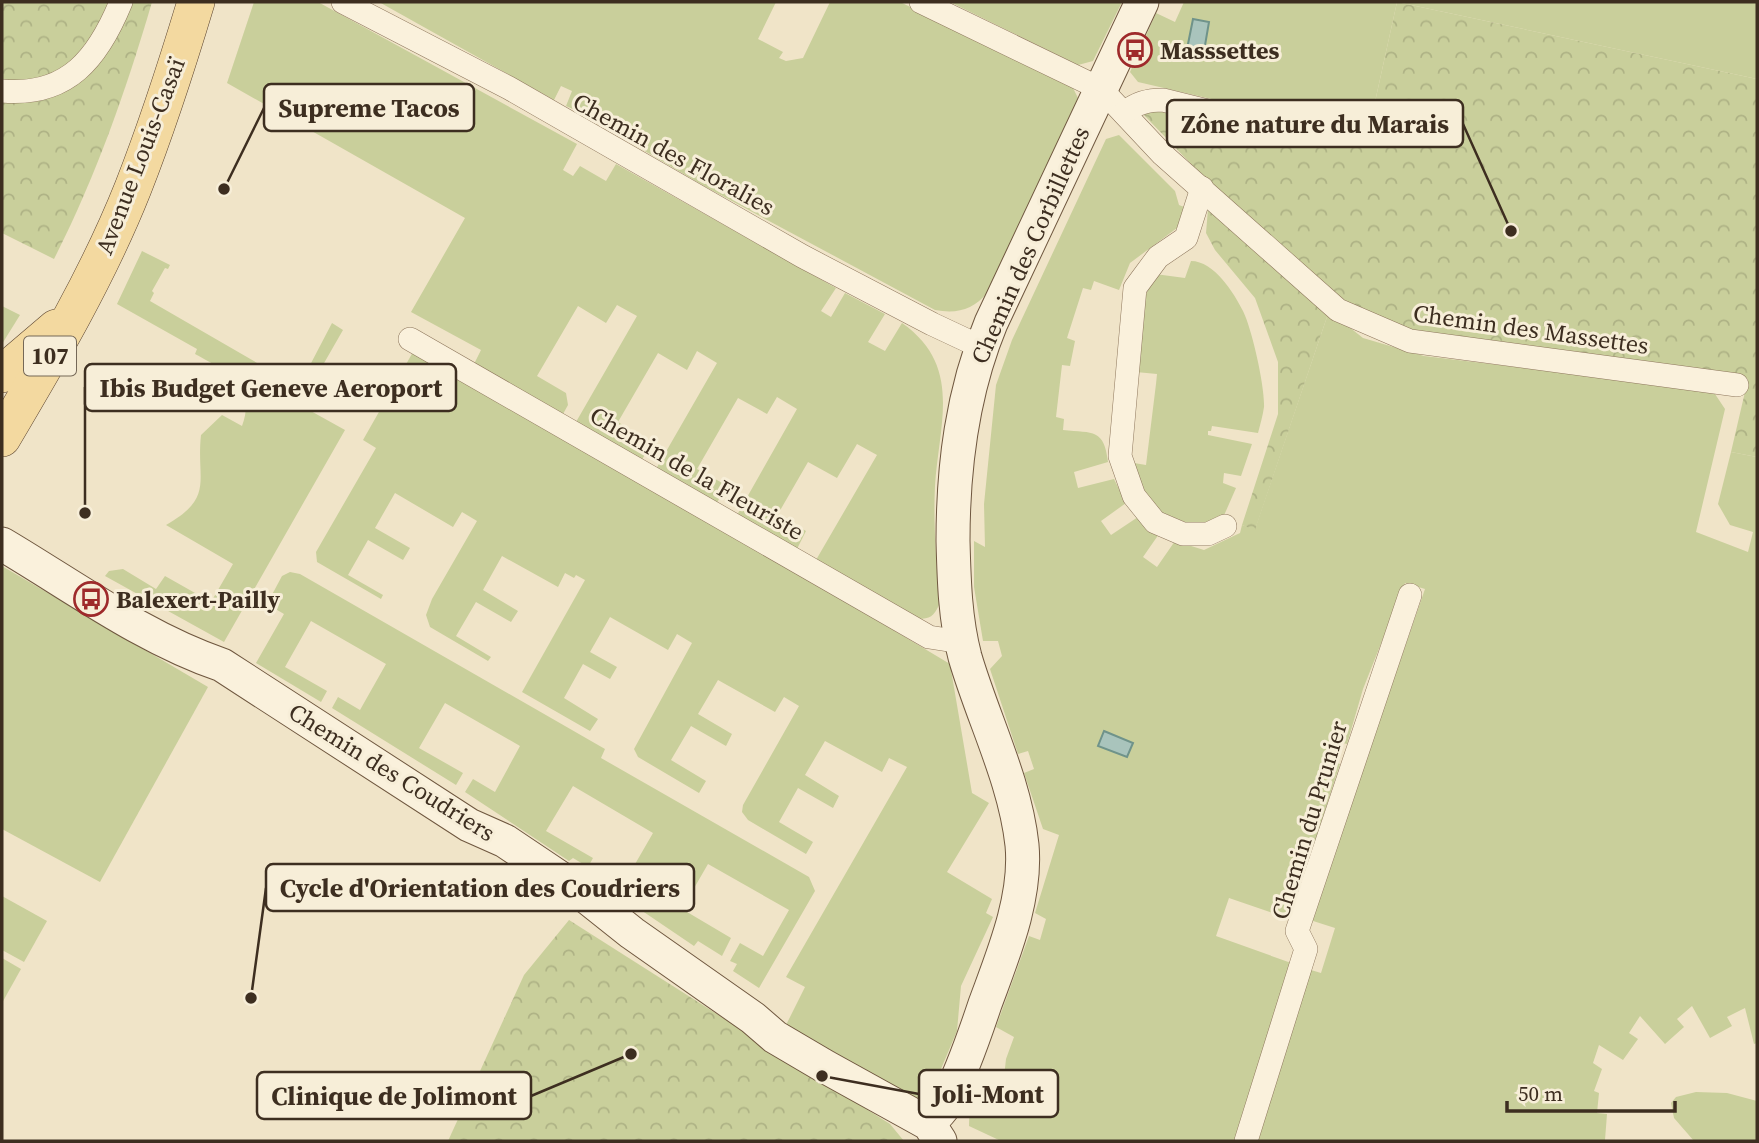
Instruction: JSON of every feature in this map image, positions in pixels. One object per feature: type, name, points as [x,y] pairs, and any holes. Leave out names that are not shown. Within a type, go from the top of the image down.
[{"type":"main road","name":"Avenue Louis-Casaï","points":[[2,438],[78,308],[133,188],[161,113],[196,2]]},
{"type":"main road","name":"Avenue Louis-Casaï","points":[[2,374],[78,308]]},
{"type":"street","points":[[2,91],[23,93],[46,88],[69,78],[98,48],[121,2]]},
{"type":"street","name":"Chemin des Floralies","points":[[343,2],[509,89],[802,256],[981,347]]},
{"type":"street","points":[[921,2],[1101,89]]},
{"type":"street","name":"Chemin des Corbillettes","points":[[938,1123],[971,1044],[1001,960],[1018,897],[1022,864],[1017,814],[961,642],[954,585],[956,472],[965,406],[981,347],[1028,240],[1142,2]]},
{"type":"street","name":"Chemin des Massettes","points":[[1101,89],[1162,154],[1338,310],[1409,341],[1737,384]]},
{"type":"street","points":[[1124,113],[1136,104],[1163,100],[1277,128]]},
{"type":"street","points":[[1202,188],[1186,239],[1158,257],[1135,288],[1120,456],[1134,496],[1155,522],[1183,534],[1208,534],[1225,526]]},
{"type":"street","name":"Chemin de la Fleuriste","points":[[410,339],[929,637],[961,642]]},
{"type":"street","name":"Chemin des Coudriers","points":[[2,544],[87,597],[185,652],[222,665],[469,825],[505,841],[578,890],[632,933],[753,1018],[775,1037],[826,1068],[938,1123]]},
{"type":"street","name":"Chemin du Prunier","points":[[1246,1141],[1306,949],[1297,931],[1410,595]]},
{"type":"street","points":[[938,1123],[966,1141]]},
{"type":"green space","points":[[2,2],[152,2],[109,133],[54,259],[2,233]]},
{"type":"green space","points":[[254,2],[318,2],[577,144],[563,170],[573,176],[580,166],[606,181],[616,164],[836,288],[821,311],[831,317],[845,293],[885,314],[868,342],[885,351],[902,323],[921,340],[933,358],[943,397],[935,486],[939,605],[933,614],[918,619],[816,560],[877,455],[857,444],[837,478],[808,462],[778,514],[806,531],[797,549],[737,515],[797,409],[777,397],[767,414],[738,398],[697,469],[726,485],[717,503],[656,469],[717,363],[697,351],[687,370],[658,353],[618,422],[647,440],[649,446],[642,460],[576,422],[637,316],[617,305],[606,323],[578,306],[537,376],[566,393],[568,405],[563,414],[474,364],[481,350],[411,312],[465,218],[227,83]]},
{"type":"green space","points":[[379,2],[776,2],[758,39],[783,52],[779,58],[786,61],[803,58],[830,2],[900,2],[1071,84],[1078,98],[988,292],[970,307],[957,311],[935,310],[704,186],[609,130],[610,126],[566,106],[572,91],[561,86],[554,100]]},
{"type":"green space","points":[[950,2],[1122,2],[1093,61],[1078,65]]},
{"type":"green space","points":[[1184,2],[1397,2],[1369,129],[1298,119],[1292,107],[1273,105],[1272,113],[1138,82],[1130,72],[1156,13],[1175,22]]},
{"type":"green space","points":[[1397,2],[1757,2],[1757,79]]},
{"type":"green space","points":[[1397,2],[1757,79],[1757,457],[1731,452],[1748,379],[1502,349],[1392,329],[1336,296],[1192,165],[1144,115],[1150,108],[1280,144],[1292,108],[1298,119],[1369,129]]},
{"type":"green space","points":[[1119,135],[1175,191],[1179,205],[1184,207],[1177,228],[1130,263],[1119,290],[1094,281],[1091,290],[1083,288],[1067,338],[1075,341],[1070,366],[1062,365],[1056,417],[1064,419],[1063,430],[1090,433],[1100,438],[1108,462],[1074,472],[1078,488],[1114,479],[1126,503],[1101,521],[1111,535],[1138,517],[1159,534],[1143,557],[1157,567],[1175,541],[1204,550],[1240,533],[1242,525],[1255,529],[1329,311],[1363,338],[1424,356],[1713,391],[1725,409],[1696,532],[1748,552],[1753,532],[1730,525],[1718,504],[1731,452],[1757,457],[1757,1043],[1754,1044],[1745,1008],[1727,1017],[1732,1026],[1710,1038],[1692,1006],[1677,1019],[1684,1027],[1665,1044],[1640,1016],[1629,1033],[1638,1039],[1623,1060],[1599,1045],[1593,1063],[1602,1069],[1594,1091],[1599,1093],[1597,1113],[1607,1114],[1605,1140],[1619,1141],[1256,1141],[1311,970],[1321,973],[1335,928],[1310,920],[1425,589],[1405,583],[1363,689],[1347,744],[1335,741],[1329,760],[1340,764],[1290,919],[1229,898],[1216,936],[1294,964],[1236,1141],[1001,1141],[969,1126],[970,1091],[975,1073],[1003,1086],[1006,1059],[1014,1037],[996,1027],[1029,936],[1040,940],[1046,919],[1035,913],[1059,835],[1043,829],[1024,773],[1034,769],[1028,751],[1018,754],[990,669],[1002,656],[998,641],[983,641],[974,587],[974,541],[985,547],[984,504],[996,385],[1012,340],[1106,139]]},
{"type":"green space","points":[[1208,209],[1329,311],[1255,530],[1242,525],[1278,414],[1278,362],[1255,298],[1215,250],[1206,233]]},
{"type":"green space","points":[[142,251],[170,265],[168,269],[165,268],[152,291],[154,293],[150,301],[290,382],[301,363],[309,367],[332,323],[343,330],[300,405],[345,430],[224,642],[105,576],[109,571],[123,569],[156,589],[165,576],[211,602],[233,564],[166,525],[191,506],[197,496],[201,476],[201,435],[222,415],[242,426],[246,412],[245,400],[236,381],[195,354],[197,349],[117,304]]},
{"type":"green space","points":[[1191,261],[1208,266],[1222,279],[1247,319],[1264,398],[1258,433],[1212,426],[1211,431],[1208,431],[1208,435],[1252,444],[1241,476],[1224,473],[1223,483],[1236,488],[1222,520],[1213,524],[1190,524],[1156,510],[1135,482],[1134,463],[1146,465],[1157,374],[1136,372],[1142,304],[1155,274],[1185,278]]},
{"type":"green space","points":[[2,306],[20,315],[2,344]]},
{"type":"green space","points":[[413,352],[803,576],[950,664],[972,793],[989,803],[947,872],[992,899],[986,913],[993,917],[961,986],[957,1031],[938,1076],[918,1103],[786,1025],[805,987],[786,977],[907,767],[889,758],[882,772],[825,741],[805,775],[839,796],[833,808],[798,788],[779,822],[813,842],[806,854],[748,820],[742,812],[743,805],[799,706],[784,697],[775,712],[718,680],[698,714],[732,734],[726,746],[691,726],[671,760],[706,781],[699,793],[638,757],[634,749],[692,643],[677,634],[668,650],[610,617],[590,652],[617,667],[610,679],[583,664],[564,698],[598,719],[590,731],[522,692],[585,580],[565,573],[558,587],[502,556],[483,590],[518,611],[511,622],[476,602],[456,636],[491,657],[488,661],[430,627],[426,615],[432,599],[477,521],[462,512],[453,527],[395,493],[375,528],[410,548],[403,560],[368,540],[348,575],[383,595],[381,599],[317,562],[316,552],[376,448],[363,440]]},
{"type":"green space","points":[[2,566],[208,687],[100,882],[2,829]]},
{"type":"green space","points":[[290,572],[300,574],[605,749],[601,758],[809,877],[815,891],[759,988],[733,971],[737,964],[730,961],[740,943],[763,956],[789,910],[708,864],[682,909],[731,938],[722,956],[698,941],[694,946],[601,883],[605,876],[599,873],[604,865],[627,878],[653,833],[573,786],[546,831],[593,858],[588,867],[573,858],[569,861],[465,792],[473,779],[495,792],[520,746],[445,703],[419,748],[463,773],[456,785],[332,708],[338,697],[360,710],[386,664],[311,621],[285,667],[327,691],[321,702],[256,663],[284,614],[267,604],[282,576]]},
{"type":"green space","points":[[2,896],[47,921],[24,962],[2,950]]},
{"type":"green space","points":[[569,920],[890,1124],[904,1141],[448,1141],[524,975]]},
{"type":"green space","points":[[2,958],[21,969],[2,1003]]},
{"type":"green space","points":[[1696,1092],[1727,1093],[1757,1101],[1757,1141],[1694,1141],[1674,1118],[1671,1103],[1676,1097]]},
{"type":"water","points":[[1193,19],[1209,22],[1203,57],[1186,54]]},
{"type":"water","points":[[1104,731],[1133,743],[1127,757],[1098,746]]},
{"type":"place","name":"Masssettes","points":[[1135,50]]},
{"type":"place","name":"Supreme Tacos","points":[[224,189]]},
{"type":"place","name":"Zône nature du Marais","points":[[1511,231]]},
{"type":"place","name":"Ibis Budget Geneve Aeroport","points":[[85,513]]},
{"type":"place","name":"Balexert-Pailly","points":[[91,599]]},
{"type":"place","name":"Cycle d'Orientation des Coudriers","points":[[251,998]]},
{"type":"place","name":"Clinique de Jolimont","points":[[631,1054]]},
{"type":"place","name":"Joli-Mont","points":[[822,1076]]}]
